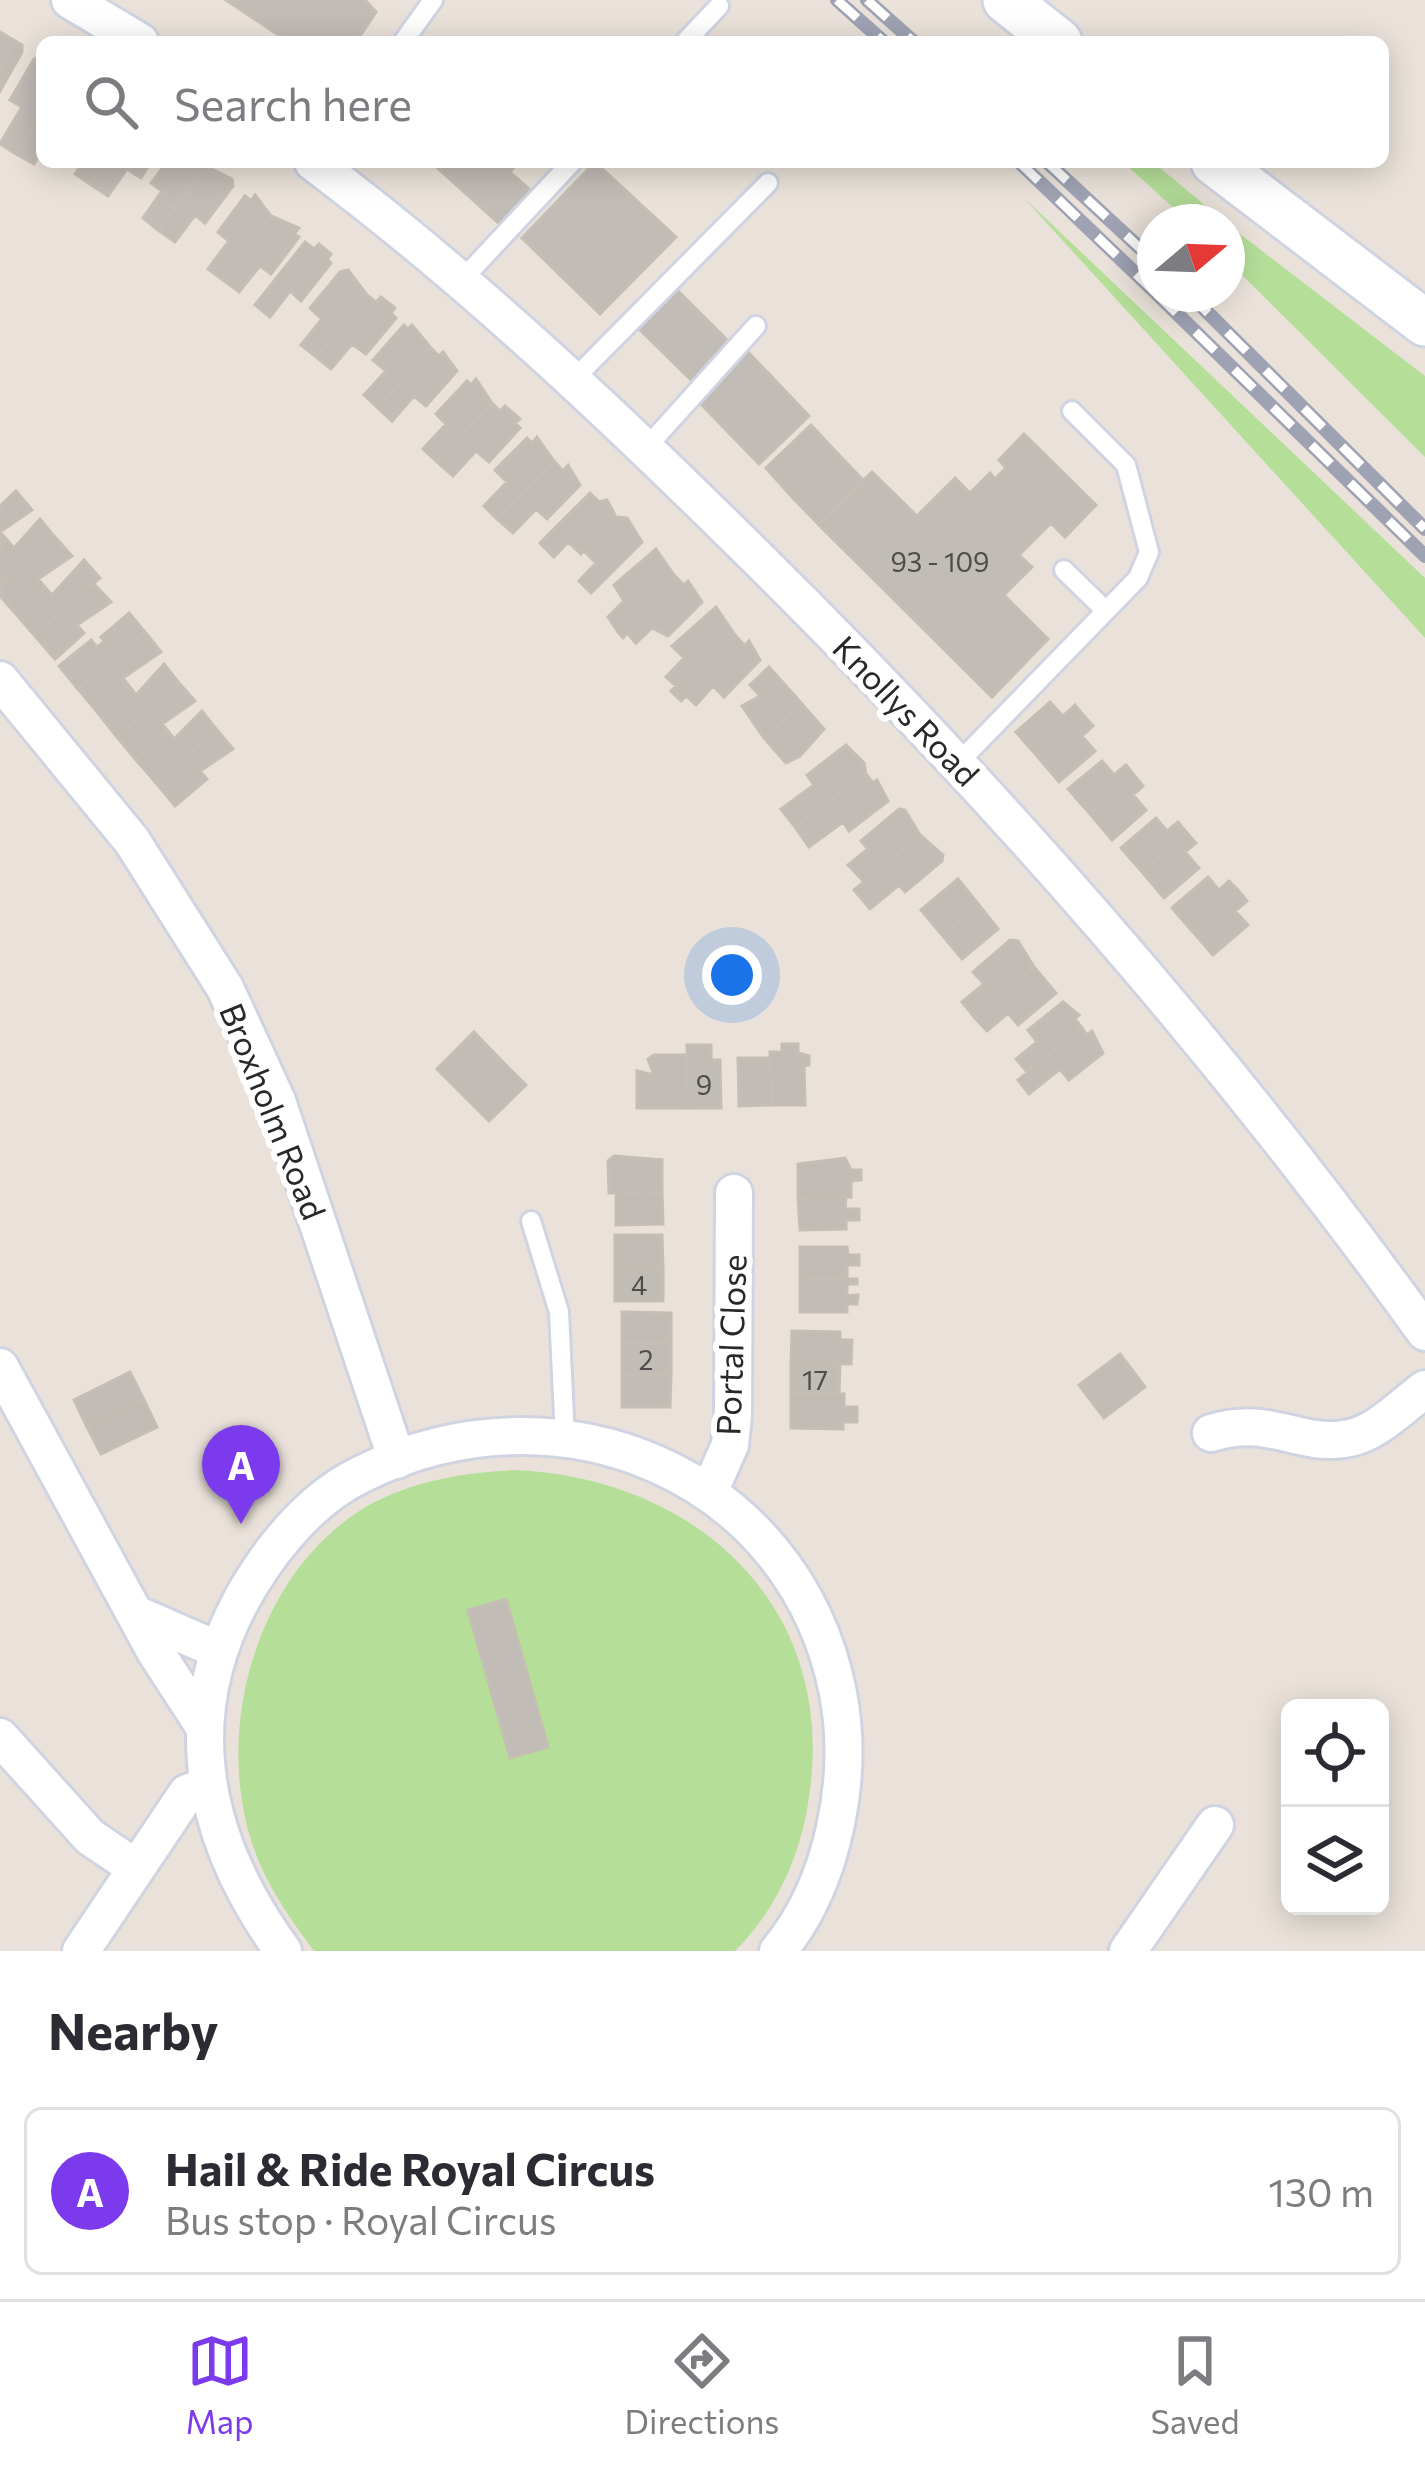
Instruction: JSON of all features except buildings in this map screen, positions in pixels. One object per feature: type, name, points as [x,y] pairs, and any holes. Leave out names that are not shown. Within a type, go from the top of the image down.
[{"type":"street","points":[[70,0],[130,36]]},
{"type":"street","points":[[1006,0],[1052,36]]},
{"type":"street","name":"Knollys Road","points":[[322,168],[573,380],[959,762],[1293,1154],[1425,1331]]},
{"type":"street","points":[[1222,168],[1425,323]]},
{"type":"street","name":"Broxholm Road","points":[[0,680],[132,841],[225,988],[277,1101],[397,1460]]},
{"type":"street","name":"Portal Close","points":[[709,1492],[730,1445],[733,1414],[734,1193]]},
{"type":"street","points":[[0,1367],[203,1725]]},
{"type":"street","points":[[1211,1433],[1244,1423],[1341,1440],[1366,1432],[1425,1389]]},
{"type":"street","points":[[283,1951],[245,1898],[220,1840],[207,1786],[203,1725],[218,1650],[250,1582],[301,1519],[358,1475],[463,1444],[565,1438],[634,1451],[709,1492],[766,1545],[791,1581],[829,1657],[844,1724],[845,1774],[833,1830],[788,1948]]},
{"type":"street","points":[[138,1615],[218,1650]]},
{"type":"street","points":[[0,1737],[90,1837],[136,1868]]},
{"type":"street","points":[[82,1951],[187,1793],[207,1786]]},
{"type":"street","points":[[1128,1951],[1215,1826]]},
{"type":"lane","points":[[407,36],[433,0]]},
{"type":"lane","points":[[691,36],[719,6]]},
{"type":"lane","points":[[461,281],[566,168]]},
{"type":"lane","points":[[573,380],[767,183]]},
{"type":"lane","points":[[645,449],[756,326]]},
{"type":"lane","points":[[959,762],[1138,578],[1149,552],[1126,465],[1072,411]]},
{"type":"lane","points":[[1064,570],[1106,611]]},
{"type":"lane","points":[[531,1221],[560,1312],[565,1438]]},
{"type":"green space","points":[[1130,168],[1160,168],[1203,204],[1169,204]]},
{"type":"green space","points":[[1023,197],[1137,305],[1137,312],[1144,312],[1425,578],[1425,638]]},
{"type":"green space","points":[[1245,238],[1425,376],[1425,457],[1245,278]]},
{"type":"green space","points":[[513,1470],[579,1478],[640,1497],[694,1526],[740,1564],[776,1611],[801,1666],[812,1728],[809,1797],[785,1880],[735,1951],[314,1951],[286,1912],[256,1855],[241,1795],[238,1749],[243,1702],[254,1656],[296,1572],[327,1536],[381,1499],[455,1476]],"holes":[[[505,1600],[510,1757],[468,1611]]]},
{"type":"railway","points":[[837,0],[877,36]]},
{"type":"railway","points":[[867,0],[907,36]]},
{"type":"railway","points":[[1025,168],[1137,275]]},
{"type":"railway","points":[[1053,168],[1137,245]]},
{"type":"railway","points":[[1175,312],[1425,556]]},
{"type":"railway","points":[[1207,312],[1425,529]]},
{"type":"place","name":"Hail & Ride Royal Circus","points":[[241,1524]]}]
